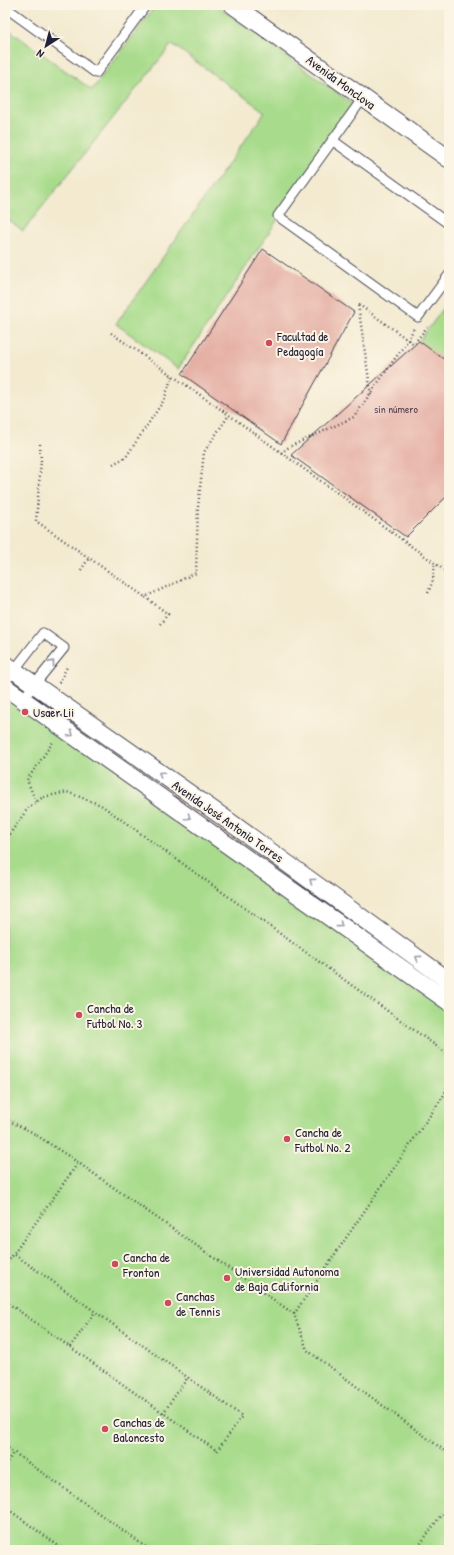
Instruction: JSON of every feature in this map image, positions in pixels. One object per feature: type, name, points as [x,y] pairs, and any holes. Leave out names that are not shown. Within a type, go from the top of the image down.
[{"type":"street","name":"Avenida Monclova","points":[[233,5],[449,159]]},
{"type":"street","name":"Avenida José Antonio Torres","points":[[8,672],[34,684],[223,817],[449,981]]},
{"type":"street","name":"Avenida José Antonio Torres","points":[[5,687],[449,1002]]},
{"type":"street","points":[[213,835],[223,817]]},
{"type":"street","points":[[369,946],[379,929]]},
{"type":"lane","points":[[5,7],[96,73],[146,5]]},
{"type":"lane","points":[[363,98],[278,216],[418,317],[449,275]]},
{"type":"lane","points":[[332,140],[449,224]]},
{"type":"lane","points":[[8,672],[43,633],[64,648],[22,700]]},
{"type":"path","points":[[371,394],[358,304],[414,344],[432,321]]},
{"type":"path","points":[[111,333],[229,415],[447,572]]},
{"type":"path","points":[[281,453],[289,447],[354,417],[408,340]]},
{"type":"path","points":[[113,464],[126,457],[164,400],[172,376]]},
{"type":"path","points":[[145,597],[196,573],[198,507],[204,452],[229,415]]},
{"type":"path","points":[[40,444],[41,461],[36,521],[168,614],[160,624]]},
{"type":"path","points":[[81,570],[89,558]]},
{"type":"path","points":[[428,593],[432,580],[434,563]]},
{"type":"path","points":[[36,802],[27,780],[53,743]]},
{"type":"path","points":[[5,841],[28,808],[43,797],[67,792],[101,806],[446,1053],[449,1058]]},
{"type":"path","points":[[294,1314],[444,1095],[449,1082]]},
{"type":"path","points":[[5,1119],[30,1131],[78,1163],[294,1314],[307,1350],[449,1454]]},
{"type":"path","points":[[5,1266],[78,1163]]},
{"type":"path","points":[[5,1302],[217,1451],[242,1416],[14,1254]]},
{"type":"path","points":[[70,1347],[95,1312]]},
{"type":"path","points":[[163,1413],[188,1377]]},
{"type":"path","points":[[5,1446],[150,1550]]},
{"type":"path","points":[[5,1465],[13,1453]]},
{"type":"path","points":[[416,1550],[449,1504]]},
{"type":"path","points":[[5,1507],[64,1550]]},
{"type":"green space","points":[[156,5],[216,5],[354,105],[178,369],[116,324],[265,112],[172,44],[23,231],[5,217],[5,27],[92,90]]},
{"type":"green space","points":[[449,301],[449,405],[419,341]]},
{"type":"green space","name":"Universidad Autonoma de Baja California","points":[[5,686],[449,1005],[449,1550],[5,1550]]},
{"type":"building","name":"Facultad de Pedagogía","points":[[263,249],[354,312],[281,444],[182,374]]},
{"type":"building","points":[[419,341],[449,363],[449,494],[406,537],[291,455]]},
{"type":"place","name":"Facultad de Pedagogía","points":[[269,343]]},
{"type":"place","name":"Usaer Lii","points":[[25,712]]},
{"type":"place","name":"Cancha de Futbol No. 3","points":[[79,1015]]},
{"type":"place","name":"Cancha de Futbol No. 2","points":[[287,1139]]},
{"type":"place","name":"Cancha de Fronton","points":[[115,1264]]},
{"type":"place","name":"Universidad Autonoma de Baja California","points":[[227,1278]]},
{"type":"place","name":"Canchas de Tennis","points":[[168,1303]]},
{"type":"place","name":"Canchas de Baloncesto","points":[[105,1429]]}]
